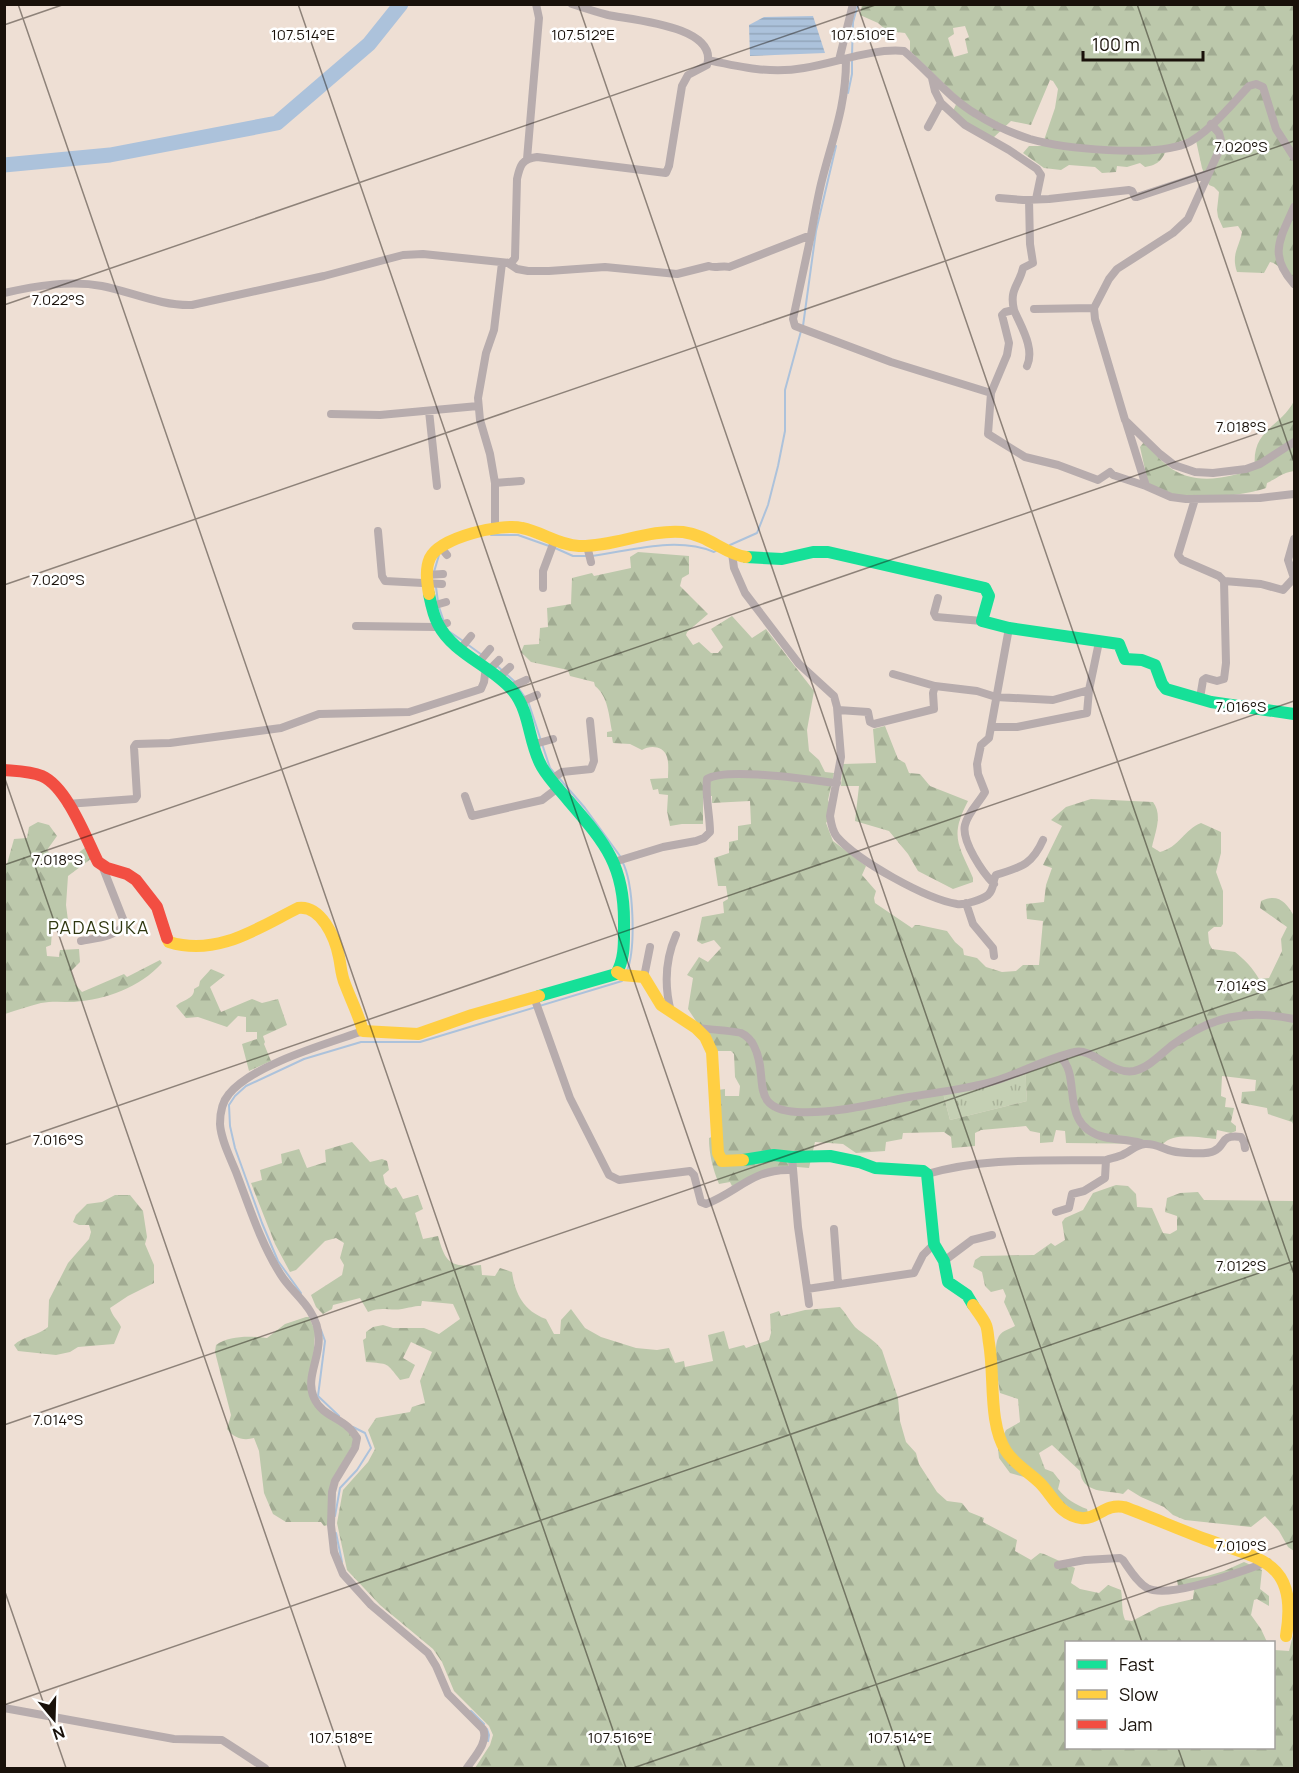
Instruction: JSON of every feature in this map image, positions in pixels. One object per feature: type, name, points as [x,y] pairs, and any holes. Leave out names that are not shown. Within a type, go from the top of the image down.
[{"type":"street","points":[[527,159],[539,18],[536,4]]},
{"type":"street","points":[[4,293],[37,286],[84,284],[102,286],[176,305],[192,305],[324,276],[403,255],[423,254],[512,263],[515,258],[520,166],[527,159],[537,157],[666,173],[682,86],[688,75],[707,65],[708,53],[699,40],[683,31],[572,4]]},
{"type":"street","points":[[853,4],[846,87],[821,183],[793,319],[795,326],[901,366],[991,393]]},
{"type":"street","points":[[708,60],[751,70],[802,69],[884,51],[904,51],[974,113],[998,127],[1032,139],[1086,148],[1143,151],[1164,150],[1185,144],[1199,136],[1249,86],[1256,84],[1263,87],[1276,129],[1294,157]]},
{"type":"street","points":[[932,78],[934,92],[941,103],[965,125],[1038,169],[1041,176],[1033,199],[1030,244],[1033,263],[1023,268],[1012,293],[1014,310],[1030,350],[1027,366]]},
{"type":"street","points":[[928,127],[941,103]]},
{"type":"street","points":[[1146,486],[1103,347],[1094,308],[1108,279],[1118,269],[1181,227],[1188,219],[1222,144],[1219,133],[1211,124]]},
{"type":"street","points":[[999,198],[1081,197],[1129,190],[1137,198],[1207,174]]},
{"type":"street","points":[[1294,207],[1277,250],[1283,271],[1294,284]]},
{"type":"street","points":[[505,263],[528,271],[549,272],[605,267],[676,274],[709,266],[729,267],[811,234]]},
{"type":"street","points":[[495,528],[495,483],[477,406],[486,352],[494,330],[505,263]]},
{"type":"street","points":[[1034,309],[1094,308]]},
{"type":"street","points":[[1014,310],[1002,315],[1009,343],[1007,355],[991,393],[988,434],[1025,457],[1058,465],[1098,480],[1110,472],[1171,497],[1260,498],[1294,494]]},
{"type":"street","points":[[331,414],[380,416],[477,406]]},
{"type":"street","points":[[429,411],[437,486]]},
{"type":"street","points":[[1125,420],[1174,465],[1195,472],[1213,473],[1246,469],[1260,464],[1294,442]]},
{"type":"street","points":[[495,483],[521,482]]},
{"type":"street","points":[[1195,499],[1178,555],[1182,560],[1219,576],[1224,581],[1261,584],[1283,590],[1294,578],[1288,560],[1294,540]]},
{"type":"street","points":[[629,975],[621,962],[625,913],[620,860],[610,852],[557,779],[541,764],[544,741],[529,698],[518,683],[466,642],[451,641],[443,625],[436,579],[427,560],[495,528],[522,526],[552,545],[568,545],[589,554],[637,536],[676,532],[695,535],[744,557],[774,560],[809,552],[828,552],[985,588],[988,596],[982,621]]},
{"type":"street","points":[[378,531],[385,581],[436,579]]},
{"type":"street","points":[[543,588],[543,571],[552,545]]},
{"type":"street","points":[[726,549],[745,593],[799,664],[834,696],[838,710],[841,757],[830,816],[836,836],[862,858],[908,885],[942,900],[958,904],[986,897],[991,892],[996,875],[1024,866],[1031,860],[1042,840]]},
{"type":"street","points":[[1200,698],[1203,680],[1206,678],[1221,680],[1225,676],[1224,581]]},
{"type":"street","points":[[938,598],[934,613],[936,617],[982,621],[1009,628],[1119,644],[1125,660],[1142,660],[1155,665],[1166,689],[1260,710],[1294,714]]},
{"type":"street","points":[[356,626],[443,625]]},
{"type":"street","points":[[994,885],[966,841],[964,827],[970,813],[985,792],[977,764],[981,745],[988,738],[991,728],[1009,628]]},
{"type":"street","points":[[991,728],[1017,727],[1087,713],[1089,690],[1099,642]]},
{"type":"street","points":[[67,804],[135,799],[137,796],[134,747],[136,744],[178,742],[281,728],[319,714],[409,712],[481,688],[494,664]]},
{"type":"street","points":[[893,674],[935,686],[977,691],[996,697],[1053,700],[1089,690]]},
{"type":"street","points":[[838,710],[868,712],[871,723],[894,719],[934,709],[935,686]]},
{"type":"street","points":[[465,795],[472,816],[542,800],[557,779],[588,770],[592,766],[594,761],[590,721]]},
{"type":"street","points":[[4,770],[38,774],[46,777],[57,787],[98,862],[104,868],[124,924],[109,936],[81,941]]},
{"type":"street","points":[[620,860],[663,847],[696,841],[708,835],[710,811],[706,785],[710,777],[729,773],[837,783]]},
{"type":"street","points":[[104,868],[125,873],[134,878],[159,910],[166,940],[172,944],[208,946],[226,944],[254,933],[298,908],[305,905],[309,907],[319,916],[331,934],[342,978],[357,1008],[363,1031]]},
{"type":"street","points":[[966,903],[974,924],[993,948],[994,956]]},
{"type":"street","points":[[671,1012],[666,972],[669,953],[676,935]]},
{"type":"street","points":[[629,975],[650,947]]},
{"type":"street","points":[[467,1768],[484,1742],[486,1735],[483,1729],[448,1694],[428,1653],[371,1605],[343,1574],[334,1552],[331,1525],[332,1492],[335,1481],[355,1448],[357,1438],[348,1427],[323,1410],[314,1398],[311,1384],[320,1341],[315,1320],[304,1302],[281,1275],[256,1225],[220,1125],[222,1104],[228,1095],[241,1082],[315,1047],[363,1031],[418,1034],[472,1015],[536,1003],[606,977],[629,975],[649,983],[661,1005],[696,1028],[705,1038],[712,1052],[718,1153],[722,1161],[731,1162],[774,1155],[830,1156],[875,1168],[911,1168],[927,1174]]},
{"type":"street","points":[[536,1003],[570,1098],[613,1179],[690,1171],[694,1175],[701,1202],[706,1204],[774,1169],[792,1170]]},
{"type":"street","points":[[696,1028],[741,1033],[752,1042],[759,1056],[763,1091],[767,1101],[775,1108],[795,1112],[824,1112],[975,1087],[1078,1051],[1098,1059],[1111,1068],[1132,1071],[1143,1068],[1189,1033],[1209,1023],[1252,1014],[1294,1019]]},
{"type":"street","points":[[1060,1057],[1066,1062],[1077,1117],[1084,1126],[1103,1137],[1128,1139],[1144,1144]]},
{"type":"street","points":[[927,1174],[953,1166],[992,1161],[1106,1160],[1123,1155],[1135,1146],[1144,1144],[1156,1144],[1171,1151],[1214,1152],[1222,1141],[1233,1136],[1241,1137],[1245,1148]]},
{"type":"street","points":[[792,1157],[809,1304]]},
{"type":"street","points":[[1056,1212],[1069,1208],[1072,1194],[1084,1191],[1105,1178],[1106,1160]]},
{"type":"street","points":[[927,1174],[934,1244],[944,1261],[950,1285],[966,1295],[986,1326],[993,1363],[996,1426],[1005,1450],[1014,1462],[1040,1483],[1055,1504],[1069,1514],[1082,1518],[1092,1516],[1115,1505],[1124,1507],[1209,1540],[1244,1550],[1279,1569],[1292,1591],[1294,1610],[1286,1636]]},
{"type":"street","points":[[834,1229],[838,1283]]},
{"type":"street","points":[[944,1261],[972,1240],[992,1235]]},
{"type":"street","points":[[807,1289],[914,1273],[923,1255],[934,1244]]},
{"type":"street","points":[[1058,1566],[1085,1560],[1120,1558],[1149,1589],[1176,1590],[1268,1562]]},
{"type":"street","points":[[4,1708],[174,1739],[222,1740],[265,1768]]},
{"type":"street","points":[[248,1768],[253,1760]]},
{"type":"green space","points":[[862,4],[1294,5],[1294,278],[1284,277],[1277,266],[1270,262],[1264,273],[1237,272],[1235,256],[1242,232],[1238,226],[1223,228],[1217,210],[1219,192],[1209,185],[1202,168],[1195,136],[1168,146],[1160,161],[1150,166],[1145,167],[1140,163],[1127,167],[1117,166],[1116,172],[1102,173],[1095,167],[1069,165],[1061,170],[1044,168],[1023,153],[1029,146],[1042,146],[1055,108],[1058,89],[1053,81],[1050,80],[1031,125],[1011,121],[993,138],[965,123],[953,111],[959,98],[910,51],[910,41],[905,33],[887,31],[878,23],[860,15]],"holes":[[[965,26],[969,37],[965,39],[968,53],[954,57],[948,38],[954,34],[953,28]]]},
{"type":"green space","points":[[1294,401],[1294,471],[1267,483],[1266,488],[1231,495],[1190,497],[1168,494],[1148,483],[1140,447],[1144,442],[1168,466],[1188,476],[1210,479],[1255,468],[1257,445]]},
{"type":"green space","points":[[638,552],[689,556],[689,574],[682,578],[680,586],[708,614],[687,632],[686,635],[693,645],[699,642],[711,653],[718,653],[723,647],[711,629],[732,616],[752,638],[766,629],[814,691],[807,730],[809,751],[819,760],[825,772],[834,773],[828,800],[833,813],[826,823],[833,841],[866,866],[862,875],[876,891],[875,903],[912,928],[919,925],[947,931],[963,949],[964,955],[977,958],[986,967],[1002,972],[1016,971],[1023,965],[1039,965],[1043,921],[1027,919],[1026,904],[1044,902],[1046,885],[1052,868],[1043,865],[1062,826],[1051,820],[1066,807],[1091,799],[1153,802],[1158,818],[1152,847],[1160,852],[1172,847],[1201,823],[1221,832],[1221,853],[1216,872],[1223,891],[1223,924],[1208,932],[1212,949],[1235,952],[1259,979],[1269,978],[1282,951],[1281,939],[1287,927],[1260,908],[1261,901],[1272,898],[1281,900],[1294,916],[1294,1126],[1292,1122],[1268,1114],[1267,1108],[1241,1103],[1242,1092],[1255,1091],[1256,1080],[1222,1076],[1221,1096],[1226,1098],[1225,1107],[1234,1108],[1231,1122],[1236,1126],[1236,1131],[1231,1133],[1217,1130],[1216,1139],[1181,1137],[1168,1140],[1163,1144],[1066,1143],[1065,1131],[1056,1130],[1053,1142],[1040,1143],[1040,1133],[1030,1131],[1026,1126],[981,1130],[975,1133],[975,1146],[952,1148],[951,1137],[944,1132],[903,1133],[902,1139],[886,1142],[885,1151],[856,1153],[843,1144],[815,1142],[809,1168],[786,1166],[732,1186],[730,1182],[719,1184],[709,1144],[709,1138],[714,1136],[711,1091],[725,1089],[725,1096],[739,1096],[740,1086],[735,1077],[734,1054],[731,1051],[716,1051],[688,1009],[693,978],[687,975],[699,957],[708,962],[721,948],[714,940],[702,944],[697,941],[702,917],[724,913],[723,902],[728,899],[726,886],[718,886],[714,858],[729,853],[729,842],[738,840],[738,826],[751,824],[750,801],[712,803],[712,796],[703,797],[703,824],[670,826],[667,811],[668,795],[659,794],[658,789],[653,790],[650,779],[668,778],[668,762],[665,753],[656,748],[649,747],[642,750],[630,744],[613,743],[612,737],[607,737],[607,732],[612,731],[607,707],[603,695],[594,682],[570,676],[568,670],[531,662],[521,652],[524,645],[539,644],[540,628],[548,627],[547,608],[571,604],[572,578],[631,568],[630,557]],"holes":[[[1025,1069],[1027,1101],[950,1120],[943,1093]]]},
{"type":"green space","points":[[885,726],[898,759],[905,763],[909,773],[920,774],[930,786],[968,801],[959,824],[958,841],[973,882],[953,889],[918,871],[908,854],[889,831],[855,821],[859,786],[841,786],[843,764],[876,763],[873,729]]},
{"type":"green space","points":[[38,822],[49,825],[57,836],[47,850],[60,867],[86,847],[92,858],[68,876],[66,905],[69,928],[52,931],[51,945],[46,947],[47,956],[59,957],[60,950],[79,949],[80,962],[71,971],[75,984],[82,992],[124,974],[127,977],[160,960],[162,963],[133,986],[110,995],[74,1002],[41,1003],[5,1014],[5,864],[7,864],[14,839],[27,838],[29,827]]},
{"type":"green space","points":[[211,969],[225,975],[210,987],[221,1012],[252,999],[262,1003],[278,999],[287,1025],[263,1036],[271,1061],[249,1071],[242,1044],[257,1039],[257,1032],[246,1032],[246,1017],[238,1016],[227,1027],[198,1017],[186,1018],[176,1006],[192,995],[194,989],[199,986],[200,981]]},
{"type":"green space","points":[[1025,1068],[1027,1101],[950,1120],[943,1093]]},
{"type":"green space","points":[[352,1142],[370,1162],[382,1159],[387,1161],[389,1170],[383,1175],[385,1184],[391,1189],[396,1187],[403,1199],[418,1195],[423,1209],[415,1213],[423,1239],[438,1236],[444,1253],[451,1262],[481,1265],[482,1275],[495,1276],[500,1268],[512,1272],[515,1288],[522,1301],[538,1316],[546,1319],[554,1334],[560,1334],[561,1320],[571,1309],[585,1328],[601,1337],[636,1348],[657,1350],[669,1348],[675,1363],[684,1361],[685,1367],[713,1361],[708,1335],[724,1331],[729,1349],[744,1345],[746,1348],[769,1340],[770,1314],[779,1311],[781,1316],[805,1310],[840,1307],[855,1327],[882,1350],[898,1398],[900,1421],[906,1442],[916,1453],[919,1464],[937,1492],[947,1501],[962,1503],[969,1512],[984,1518],[983,1522],[1017,1540],[1015,1551],[1031,1560],[1040,1553],[1075,1568],[1071,1583],[1080,1589],[1099,1593],[1108,1585],[1121,1590],[1125,1620],[1132,1621],[1159,1607],[1193,1599],[1194,1590],[1178,1586],[1177,1580],[1207,1576],[1244,1562],[1262,1570],[1260,1589],[1269,1596],[1269,1606],[1257,1599],[1254,1600],[1251,1615],[1267,1641],[1065,1641],[1065,1749],[1275,1749],[1275,1650],[1289,1651],[1294,1631],[1294,1768],[475,1768],[490,1745],[493,1735],[489,1726],[454,1691],[442,1662],[433,1649],[380,1605],[347,1570],[337,1523],[343,1490],[368,1462],[375,1449],[368,1430],[376,1418],[410,1412],[412,1407],[425,1403],[420,1381],[432,1352],[411,1342],[403,1358],[415,1365],[409,1378],[400,1380],[386,1365],[366,1362],[363,1340],[366,1338],[366,1332],[373,1327],[383,1325],[393,1328],[424,1328],[439,1334],[460,1319],[453,1304],[422,1301],[421,1306],[377,1309],[368,1312],[360,1298],[333,1305],[332,1309],[323,1314],[316,1307],[311,1295],[342,1275],[344,1265],[340,1258],[344,1243],[336,1238],[325,1241],[296,1270],[290,1272],[275,1244],[251,1183],[262,1180],[260,1170],[282,1163],[281,1154],[299,1149],[307,1168],[326,1162],[325,1150]]},
{"type":"green space","points":[[1116,1185],[1128,1186],[1136,1194],[1137,1207],[1152,1208],[1163,1233],[1170,1234],[1177,1230],[1177,1216],[1165,1212],[1167,1198],[1180,1193],[1198,1192],[1204,1200],[1294,1201],[1294,1551],[1288,1547],[1279,1531],[1265,1516],[1251,1527],[1185,1520],[1128,1489],[1123,1494],[1096,1490],[1085,1484],[1080,1471],[1052,1445],[1039,1453],[1045,1469],[1053,1472],[1060,1481],[1058,1489],[1064,1496],[1087,1509],[1088,1513],[1081,1516],[1028,1478],[1010,1473],[999,1458],[998,1449],[1006,1444],[1003,1436],[1006,1430],[1020,1422],[1018,1399],[1000,1393],[996,1364],[999,1336],[1015,1326],[1004,1302],[1006,1296],[1003,1289],[991,1292],[985,1286],[982,1272],[973,1267],[975,1260],[981,1256],[1034,1255],[1051,1243],[1055,1246],[1065,1240],[1062,1222],[1065,1218],[1083,1210],[1093,1193]]},
{"type":"green space","points":[[115,1195],[130,1195],[143,1211],[147,1237],[145,1244],[154,1265],[154,1283],[110,1308],[121,1327],[114,1344],[78,1347],[70,1352],[56,1355],[18,1351],[14,1345],[48,1327],[49,1300],[68,1263],[89,1239],[91,1232],[89,1225],[79,1225],[73,1222],[76,1215],[87,1204],[102,1202]]},
{"type":"green space","points":[[309,1317],[315,1331],[311,1399],[346,1429],[355,1441],[336,1473],[328,1525],[324,1526],[321,1522],[286,1522],[273,1514],[264,1493],[259,1451],[254,1438],[239,1438],[227,1429],[231,1415],[215,1352],[216,1345],[228,1339],[267,1338],[285,1324]]},
{"type":"water","points":[[813,16],[825,53],[750,56],[749,25],[764,17]]},
{"type":"waterway","points":[[4,165],[110,155],[277,123],[369,44],[401,4]]},
{"type":"waterway","points":[[852,55],[853,22],[858,4]]},
{"type":"waterway","points":[[848,93],[852,61]]},
{"type":"waterway","points":[[803,326],[816,231],[836,146]]},
{"type":"waterway","points":[[730,545],[757,533],[768,505],[785,431],[785,390],[801,331]]},
{"type":"waterway","points":[[491,535],[518,535],[549,546]]},
{"type":"waterway","points":[[592,556],[669,545],[699,547],[714,552],[719,549]]},
{"type":"waterway","points":[[555,548],[573,556],[586,556]]},
{"type":"waterway","points":[[434,572],[439,555]]},
{"type":"waterway","points":[[436,587],[438,602]]},
{"type":"waterway","points":[[439,607],[444,622]]},
{"type":"waterway","points":[[450,632],[463,641]]},
{"type":"waterway","points":[[467,644],[482,655]]},
{"type":"waterway","points":[[496,665],[514,681]]},
{"type":"waterway","points":[[517,686],[524,696]]},
{"type":"waterway","points":[[528,701],[550,768],[555,774]]},
{"type":"waterway","points":[[559,778],[585,808],[620,856]]},
{"type":"waterway","points":[[622,861],[629,884],[633,932],[627,971]]},
{"type":"waterway","points":[[301,1293],[278,1261],[235,1148],[230,1126],[229,1105],[235,1096],[246,1086],[304,1059],[361,1042],[420,1042],[622,981]]},
{"type":"waterway","points":[[321,1330],[325,1341],[318,1396],[339,1416]]},
{"type":"waterway","points":[[335,1516],[340,1488],[357,1470],[371,1448],[365,1433],[353,1427]]},
{"type":"waterway","points":[[336,1533],[342,1562]]},
{"type":"waterway","points":[[471,1711],[484,1724]]},
{"type":"waterway","points":[[487,1729],[488,1741]]},
{"type":"traffic: fast","points":[[746,557],[782,559],[813,552],[828,552],[985,588],[989,596],[982,621],[1009,628],[1119,644],[1125,659],[1142,660],[1155,665],[1166,689],[1211,702],[1294,714]]},
{"type":"traffic: fast","points":[[429,594],[438,624],[453,644],[495,674],[519,700],[537,758],[551,780],[602,843],[610,856],[621,886],[624,944],[616,974],[539,996]]},
{"type":"traffic: fast","points":[[743,1160],[774,1155],[830,1156],[875,1168],[923,1171],[927,1174],[934,1244],[944,1261],[948,1282],[967,1295],[973,1305]]},
{"type":"traffic: slow","points":[[429,594],[427,567],[436,550],[472,533],[501,528],[522,528],[579,546],[605,544],[657,533],[683,532],[746,557]]},
{"type":"traffic: slow","points":[[167,938],[169,942],[187,946],[220,943],[252,932],[298,908],[306,908],[320,917],[334,940],[344,981],[363,1031],[418,1034],[472,1015],[539,996]]},
{"type":"traffic: slow","points":[[617,972],[622,975],[644,977],[661,1005],[696,1028],[705,1037],[712,1052],[718,1153],[722,1161],[743,1160]]},
{"type":"traffic: slow","points":[[973,1305],[987,1329],[994,1413],[1000,1440],[1014,1460],[1040,1483],[1062,1509],[1073,1516],[1087,1518],[1112,1507],[1124,1507],[1243,1552],[1271,1567],[1281,1578],[1287,1592],[1289,1611],[1286,1636]]},
{"type":"traffic: jam","points":[[4,770],[42,776],[60,791],[75,814],[98,862],[136,880],[157,907],[167,938]]},
{"type":"district","name":"PADASUKA","points":[[99,927]]}]
